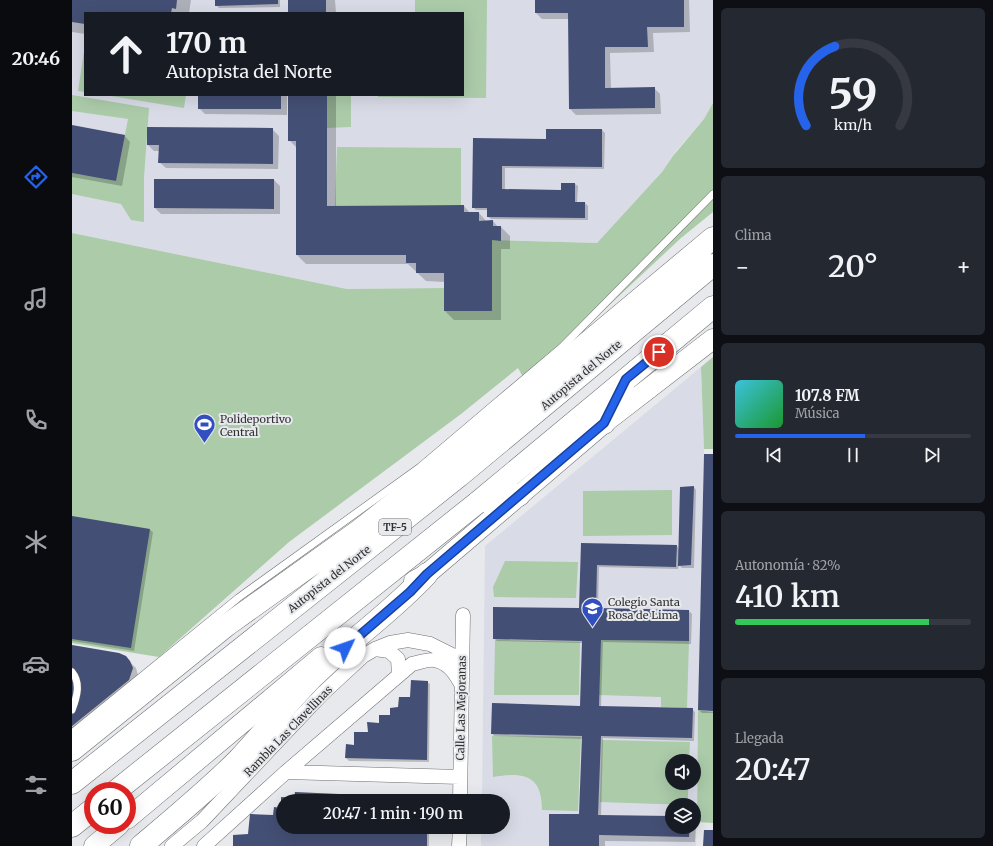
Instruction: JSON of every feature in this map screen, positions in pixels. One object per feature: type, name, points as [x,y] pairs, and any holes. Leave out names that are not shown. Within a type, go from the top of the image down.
[{"type":"main road","points":[[72,750],[228,625],[360,530],[713,238]]},
{"type":"main road","name":"Autopista del Norte","points":[[72,783],[459,476],[713,265]]},
{"type":"main road","name":"TF-5","points":[[127,782],[477,503],[713,307]]},
{"type":"main road","points":[[141,846],[200,796],[238,759],[312,678],[410,592],[427,574],[604,423],[713,339]]},
{"type":"main road","points":[[604,423],[626,379]]},
{"type":"main road","points":[[477,503],[519,495]]},
{"type":"main road","points":[[136,811],[407,586],[427,574]]},
{"type":"main road","points":[[72,826],[84,816]]},
{"type":"main road","points":[[94,846],[108,834]]},
{"type":"street","name":"Calle Las Mejoranas","points":[[460,794],[463,615]]},
{"type":"street","name":"Rambla Las Clavellinas","points":[[172,846],[202,821],[322,694],[363,656],[390,643],[408,640],[430,644],[462,660]]},
{"type":"street","points":[[375,649],[389,651],[398,659],[399,675]]},
{"type":"street","points":[[204,846],[286,772],[412,664],[433,659],[445,663],[455,672],[461,684]]},
{"type":"street","points":[[286,772],[460,777]]},
{"type":"street","points":[[459,846],[460,834]]},
{"type":"lane","points":[[72,733],[238,598],[420,467],[454,439],[562,347],[713,194]]},
{"type":"lane","points":[[454,439],[480,432],[492,406]]},
{"type":"lane","points":[[72,672],[76,677],[78,695],[72,710]]},
{"type":"shaded area","points":[[72,0],[713,0],[713,103],[704,119],[677,150],[662,172],[597,243],[492,240],[492,311],[444,311],[444,288],[347,289],[72,233]]},
{"type":"shaded area","name":"Colegio Santa Rosa de Lima","points":[[701,367],[704,449],[698,754],[665,754],[665,790],[697,790],[697,798],[665,798],[665,834],[696,834],[696,846],[481,846],[481,834],[510,834],[510,794],[482,794],[485,546]]},
{"type":"green space","points":[[415,0],[487,0],[486,98],[378,97],[464,96],[464,12],[415,12]]},
{"type":"green space","points":[[84,52],[84,92],[78,91]]},
{"type":"green space","points":[[72,95],[149,108],[144,177],[144,222],[131,220],[121,204],[72,194],[72,173],[116,181],[128,119],[72,111]]},
{"type":"green space","points":[[111,96],[186,96],[184,108]]},
{"type":"green space","points":[[327,96],[351,96],[351,127],[327,128]]},
{"type":"green space","name":"Polideportivo Central","points":[[713,103],[713,212],[681,238],[573,339],[523,377],[518,368],[461,414],[289,542],[159,657],[72,643],[72,233],[347,289],[444,288],[444,311],[492,311],[492,240],[597,243],[662,172],[673,156],[704,119]]},
{"type":"green space","points":[[337,147],[461,148],[461,205],[335,206]]},
{"type":"green space","points":[[713,357],[713,449],[704,449],[701,367]]},
{"type":"green space","points":[[672,490],[672,535],[583,536],[583,491]]},
{"type":"green space","points":[[505,561],[578,562],[576,598],[494,597],[493,587]]},
{"type":"green space","points":[[495,640],[580,642],[579,695],[494,695]]},
{"type":"green space","points":[[601,640],[689,641],[687,708],[661,707],[661,697],[599,695]]},
{"type":"green space","points":[[698,710],[713,712],[713,823],[701,822],[701,798],[697,798],[697,790],[701,790],[701,754],[698,754]]},
{"type":"green space","points":[[492,736],[581,737],[578,811],[542,810],[539,789],[529,778],[513,775],[493,777]]},
{"type":"green space","points":[[602,740],[690,742],[689,754],[665,754],[665,790],[688,790],[688,798],[665,798],[665,804],[600,802]]},
{"type":"building","points":[[72,0],[177,0],[176,9],[172,8],[171,12],[84,12],[84,24],[72,22]]},
{"type":"building","points":[[215,0],[278,0],[278,4],[215,6]]},
{"type":"building","points":[[288,0],[326,0],[326,12],[288,12]]},
{"type":"building","points":[[535,0],[684,0],[684,27],[647,27],[648,47],[605,47],[605,88],[655,87],[655,108],[569,109],[568,13],[535,13]]},
{"type":"building","points":[[198,96],[281,96],[281,109],[198,109]]},
{"type":"building","points":[[288,96],[327,96],[327,206],[464,205],[464,212],[479,212],[479,221],[493,220],[493,226],[501,226],[501,241],[492,240],[492,311],[444,311],[444,273],[416,273],[416,263],[406,263],[406,255],[296,255],[296,141],[288,141]]},
{"type":"building","points":[[72,125],[125,135],[116,181],[72,173]]},
{"type":"building","points":[[147,127],[273,128],[273,164],[158,163],[159,145],[147,145]]},
{"type":"building","points":[[546,129],[602,129],[602,167],[502,166],[502,189],[561,190],[561,183],[575,183],[575,202],[585,202],[585,218],[487,217],[487,208],[472,208],[473,138],[546,139]]},
{"type":"building","points":[[154,179],[274,179],[274,209],[154,208]]},
{"type":"building","points":[[704,454],[713,454],[713,711],[698,710]]},
{"type":"building","points":[[694,486],[691,565],[678,566],[680,487]]},
{"type":"building","points":[[72,516],[150,529],[131,648],[72,639]]},
{"type":"building","points":[[581,543],[677,545],[676,567],[597,565],[596,608],[689,610],[689,641],[601,640],[599,706],[693,708],[692,738],[601,736],[598,815],[665,816],[665,834],[689,834],[689,837],[599,835],[599,846],[549,846],[549,814],[579,814],[582,736],[491,734],[492,703],[580,706],[582,641],[493,639],[493,607],[579,608]]},
{"type":"building","points":[[72,645],[119,653],[126,656],[133,668],[129,680],[72,726]]},
{"type":"building","points":[[411,680],[428,681],[427,760],[345,758],[346,744],[354,745],[354,732],[368,732],[367,722],[379,723],[379,715],[390,715],[390,708],[398,707],[399,697],[410,697]]},
{"type":"building","points":[[295,792],[339,794],[295,794]]},
{"type":"building","points":[[274,807],[276,807],[276,834],[427,834],[427,846],[233,846],[233,835],[248,834],[250,814],[273,815]]},
{"type":"building","points":[[704,830],[713,830],[713,846],[703,846]]},
{"type":"place","name":"Polideportivo Central","points":[[205,444]]},
{"type":"place","name":"Colegio Santa Rosa de Lima","points":[[592,628]]},
{"type":"route","points":[[345,648],[410,592],[427,574],[604,423],[626,379],[659,352]]}]
